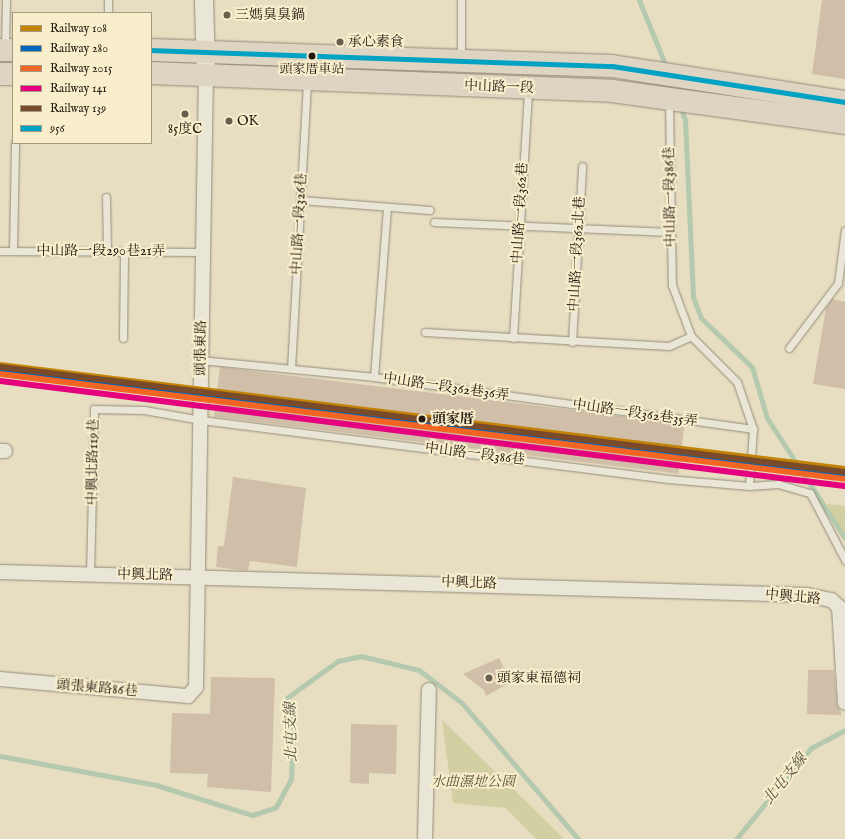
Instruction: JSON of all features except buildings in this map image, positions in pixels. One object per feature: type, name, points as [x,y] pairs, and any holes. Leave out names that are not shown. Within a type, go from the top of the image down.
[{"type":"main road","name":"中山路一段","points":[[152,50],[207,50],[461,62],[612,66],[845,102]]},
{"type":"main road","name":"中山路一段","points":[[152,73],[206,73],[308,79],[612,91],[845,123]]},
{"type":"main road","points":[[0,74],[12,74]]},
{"type":"street","points":[[204,0],[207,50],[206,73]]},
{"type":"street","name":"頭張東路","points":[[193,693],[196,687],[200,576],[200,360],[206,73]]},
{"type":"street","name":"中興北路","points":[[0,572],[200,576],[807,595],[831,600],[839,606],[845,703]]},
{"type":"street","name":"頭張東路86巷","points":[[0,679],[188,696],[193,693]]},
{"type":"street","points":[[425,839],[429,690]]},
{"type":"lane","points":[[6,0],[6,50]]},
{"type":"lane","points":[[108,0],[108,12]]},
{"type":"lane","points":[[461,0],[461,62]]},
{"type":"lane","name":"中山路一段326巷","points":[[291,369],[308,79]]},
{"type":"lane","name":"中山路一段362巷","points":[[513,338],[528,88]]},
{"type":"lane","name":"中山路一段386巷","points":[[669,98],[672,285],[691,336],[737,382],[753,429],[749,486]]},
{"type":"lane","points":[[13,251],[15,144]]},
{"type":"lane","name":"中山路一段362北巷","points":[[572,342],[582,166]]},
{"type":"lane","points":[[106,197],[107,251]]},
{"type":"lane","points":[[301,200],[430,210]]},
{"type":"lane","points":[[374,377],[387,207]]},
{"type":"lane","points":[[434,222],[670,232]]},
{"type":"lane","points":[[789,348],[842,283],[845,230]]},
{"type":"lane","name":"中山路一段290巷21弄","points":[[0,250],[203,252]]},
{"type":"lane","points":[[123,338],[124,252]]},
{"type":"lane","points":[[425,332],[572,342],[669,346],[691,336]]},
{"type":"lane","name":"中山路一段362巷36弄","points":[[200,360],[374,377],[517,397]]},
{"type":"lane","name":"中山路一段362巷35弄","points":[[517,397],[753,429]]},
{"type":"lane","name":"中興北路119巷","points":[[90,574],[94,409],[144,410],[200,420]]},
{"type":"lane","name":"中山路一段386巷","points":[[200,420],[749,486],[778,484],[810,493],[845,560]]},
{"type":"green space","points":[[827,504],[845,506],[845,540]]},
{"type":"green space","name":"水曲濕地公園","points":[[442,720],[564,839],[536,839],[506,808],[453,803]]},
{"type":"waterway","points":[[639,0],[667,69]]},
{"type":"waterway","points":[[680,106],[685,120],[693,297],[701,318],[752,367],[767,418],[845,538]]},
{"type":"waterway","name":"北屯支線","points":[[0,756],[156,785],[252,815],[276,807],[291,779],[293,730],[288,697],[338,661],[361,656],[419,670],[462,703],[578,839]]},
{"type":"waterway","name":"北屯支線","points":[[736,839],[811,748],[845,730]]},
{"type":"rail line","name":"108","points":[[0,365],[845,469]]},
{"type":"rail line","name":"139","points":[[1,367],[845,472]]},
{"type":"rail line","name":"280","points":[[0,372],[844,476]]},
{"type":"rail line","name":"2015","points":[[0,374],[845,479]]},
{"type":"rail line","name":"141","points":[[0,381],[844,486]]},
{"type":"transit line","name":"956","points":[[152,50],[612,66],[845,102]]},
{"type":"place","name":"三媽臭臭鍋","points":[[227,15]]},
{"type":"place","name":"承心素食","points":[[340,42]]},
{"type":"place","name":"頭家厝車站","points":[[312,56]]},
{"type":"place","name":"85度C","points":[[185,114]]},
{"type":"place","name":"OK","points":[[229,121]]},
{"type":"place","name":"頭家厝","points":[[422,419]]},
{"type":"place","name":"頭家東福德祠","points":[[489,678]]}]
